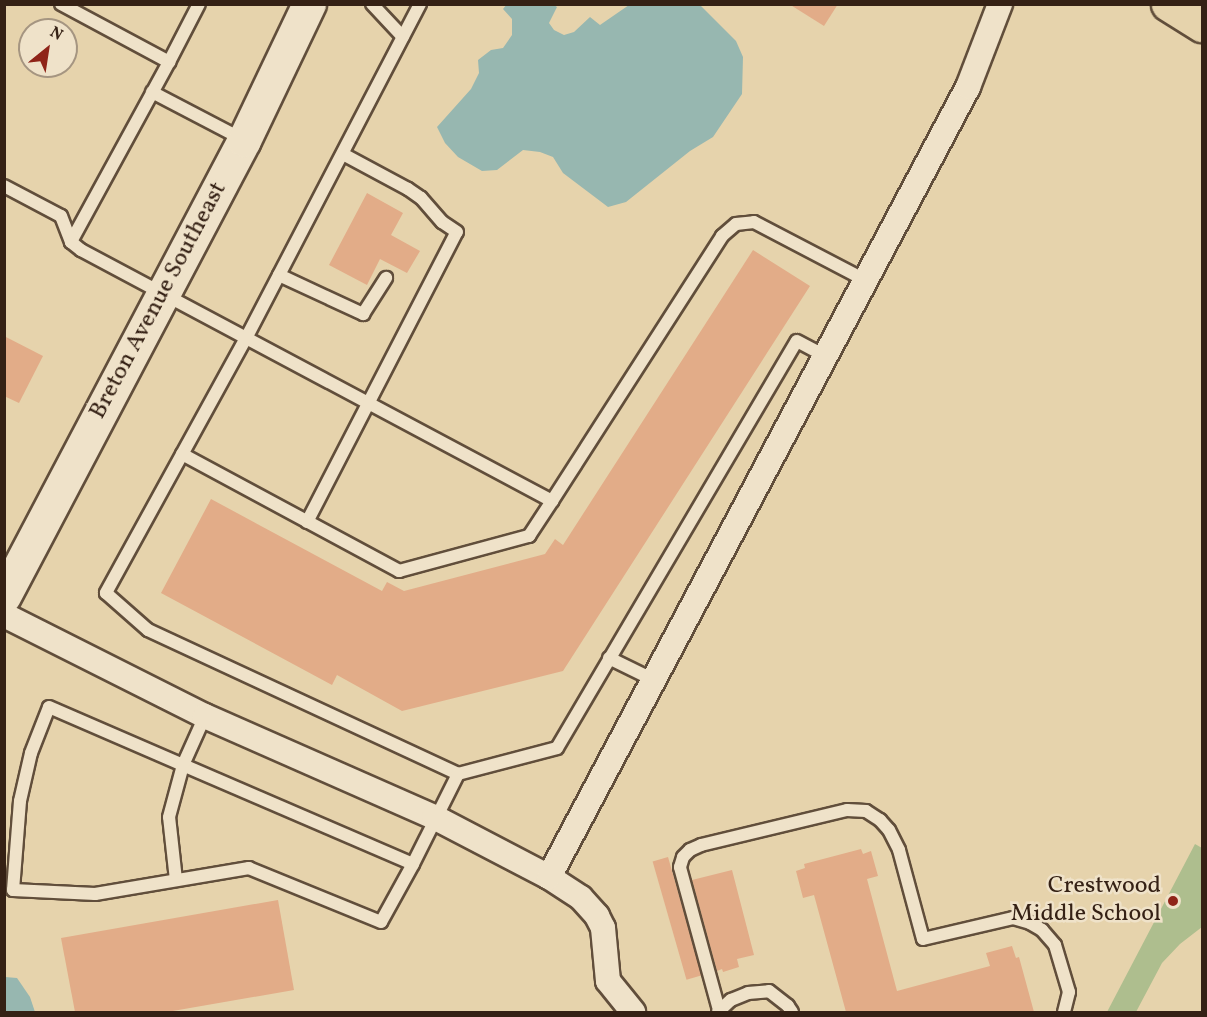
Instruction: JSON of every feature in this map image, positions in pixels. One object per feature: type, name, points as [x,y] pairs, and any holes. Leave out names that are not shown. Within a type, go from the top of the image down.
[{"type":"main road","name":"Breton Avenue Southeast","points":[[4,596],[244,140],[309,4]]},
{"type":"main road","points":[[1168,4],[1203,25]]},
{"type":"street","points":[[549,876],[968,87],[1000,4]]},
{"type":"street","points":[[4,615],[206,716],[435,817],[549,876],[581,898],[597,916],[603,928],[608,981],[633,1012]]},
{"type":"lane","points":[[61,4],[169,62]]},
{"type":"lane","points":[[71,242],[200,4]]},
{"type":"lane","points":[[372,4],[403,37]]},
{"type":"lane","points":[[420,4],[246,338],[106,593],[148,630],[458,774],[557,748],[797,341],[825,356]]},
{"type":"lane","points":[[152,92],[244,140]]},
{"type":"lane","points":[[307,522],[457,232],[442,222],[421,198],[408,189],[343,154]]},
{"type":"lane","points":[[4,186],[61,216],[71,242],[81,250],[552,501]]},
{"type":"lane","points":[[182,454],[399,571],[529,536],[723,236],[736,224],[754,222],[865,280]]},
{"type":"lane","points":[[279,274],[363,314],[386,278]]},
{"type":"lane","points":[[609,658],[654,680]]},
{"type":"lane","points":[[413,864],[49,707],[31,753],[20,801],[13,890],[94,894],[249,868],[381,922],[413,864],[458,774]]},
{"type":"lane","points":[[176,880],[169,817],[183,765],[206,716]]},
{"type":"lane","points":[[792,1012],[769,991],[748,993],[730,1000],[718,1011],[680,867],[683,857],[690,850],[701,845],[847,810],[866,811],[889,830],[899,850],[923,939],[1013,918],[1030,923],[1042,930],[1054,945],[1069,992],[1064,1012]]},
{"type":"green space","points":[[1195,844],[1202,848],[1202,927],[1180,944],[1162,963],[1136,1012],[1107,1012]]},
{"type":"water","points":[[507,4],[554,5],[557,7],[549,23],[554,30],[564,35],[574,32],[590,17],[600,25],[629,5],[700,5],[736,41],[743,57],[742,94],[713,137],[690,151],[626,202],[608,207],[563,173],[553,157],[540,152],[523,150],[497,170],[482,171],[458,157],[445,143],[437,127],[471,89],[479,73],[478,60],[491,50],[503,48],[512,35],[512,19],[503,9]]},
{"type":"water","points":[[5,977],[17,978],[30,997],[35,1012],[5,1012]]},
{"type":"building","points":[[789,4],[838,4],[824,26]]},
{"type":"building","points":[[367,193],[403,213],[391,235],[420,251],[407,273],[380,259],[367,285],[329,265]]},
{"type":"building","points":[[753,250],[810,286],[563,671],[402,711],[337,675],[332,685],[161,593],[211,499],[382,591],[387,582],[404,591],[545,554],[555,539],[563,545]]},
{"type":"building","points":[[4,336],[43,356],[19,403],[4,396]]},
{"type":"building","points":[[861,849],[863,854],[871,851],[878,876],[867,879],[897,991],[990,966],[986,953],[1012,946],[1016,958],[1019,957],[1034,1012],[846,1012],[814,895],[803,898],[796,871],[805,868],[804,864]]},
{"type":"building","points":[[668,857],[702,975],[687,980],[653,861]]},
{"type":"building","points":[[732,870],[754,955],[737,959],[739,967],[723,972],[722,969],[717,971],[692,880]]},
{"type":"building","points":[[278,900],[294,990],[167,1012],[75,1012],[61,938]]},
{"type":"place","name":"Crestwood Middle School","points":[[1173,901]]}]
